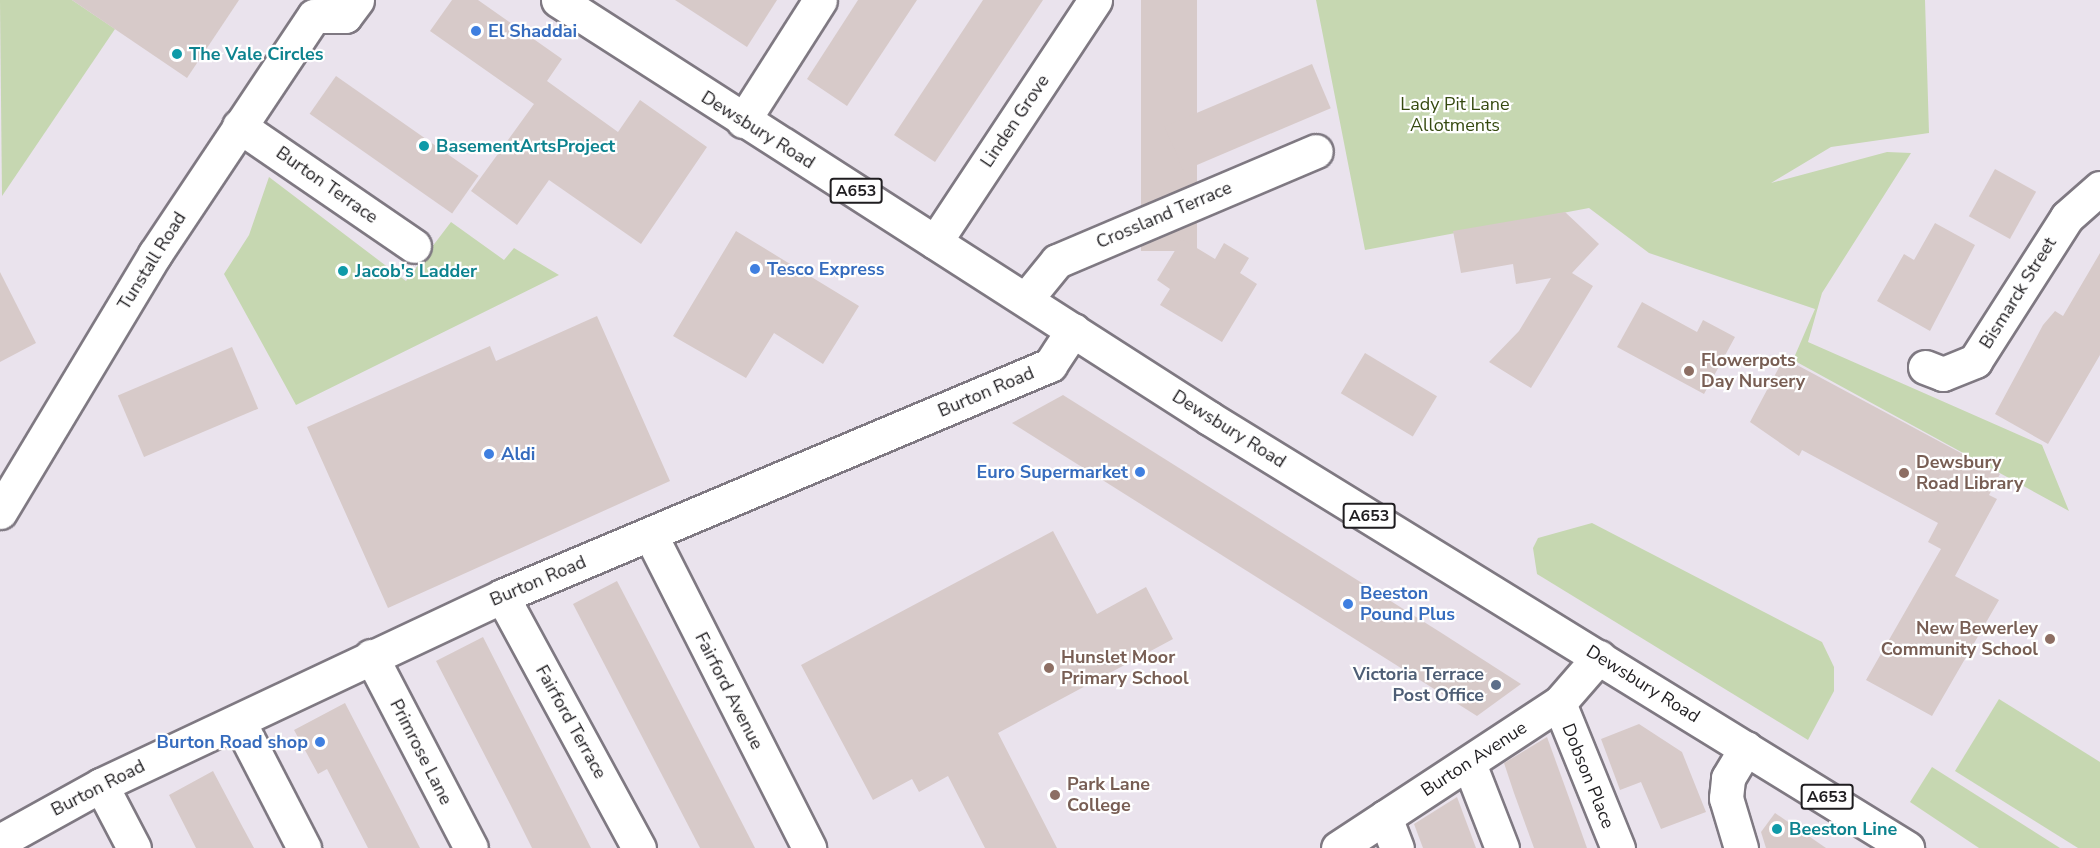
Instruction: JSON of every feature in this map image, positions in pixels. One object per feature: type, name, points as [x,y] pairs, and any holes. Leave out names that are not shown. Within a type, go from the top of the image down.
[{"type":"street","name":"Tunstall Road","points":[[0,512],[155,254],[239,126],[311,8],[345,15],[357,0]]},
{"type":"street","name":"Dewsbury Road","points":[[558,0],[743,121],[1073,330],[1907,848]]},
{"type":"street","points":[[743,121],[820,0]]},
{"type":"street","name":"Linden Grove","points":[[935,242],[1095,0]]},
{"type":"street","name":"Burton Terrace","points":[[239,126],[414,246]]},
{"type":"street","name":"Crossland Terrace","points":[[1026,299],[1057,261],[1316,151]]},
{"type":"street","name":"Bismarck Street","points":[[1925,367],[1943,374],[1975,361],[2067,217],[2100,188]]},
{"type":"street","name":"Burton Road","points":[[0,840],[101,785],[239,722],[371,656],[502,596],[1050,364],[1073,330]]},
{"type":"street","name":"Fairford Avenue","points":[[650,534],[809,848]]},
{"type":"street","name":"Fairford Terrace","points":[[502,596],[639,848]]},
{"type":"street","name":"Primrose Lane","points":[[371,656],[471,848]]},
{"type":"street","name":"Burton Avenue","points":[[1338,848],[1470,766],[1559,703],[1599,657]]},
{"type":"street","name":"Dobson Place","points":[[1559,703],[1618,848]]},
{"type":"street","points":[[239,722],[304,848]]},
{"type":"street","points":[[1741,848],[1726,798],[1728,778],[1746,748]]},
{"type":"street","points":[[1470,766],[1502,848]]},
{"type":"street","points":[[101,785],[134,848]]},
{"type":"street","points":[[1385,817],[1397,848]]},
{"type":"green space","points":[[0,0],[72,0],[115,29],[2,196]]},
{"type":"green space","name":"Lady Pit Lane Allotments","points":[[1316,0],[1925,0],[1929,133],[1831,147],[1771,183],[1887,152],[1911,153],[1822,293],[1808,342],[2042,445],[2069,511],[1793,360],[1815,309],[1649,253],[1589,208],[1365,250]]},
{"type":"green space","points":[[269,177],[406,281],[451,222],[504,260],[514,248],[559,275],[296,405],[224,274],[249,235]]},
{"type":"green space","points":[[1592,523],[1822,642],[1834,667],[1834,691],[1808,740],[1537,574],[1533,548],[1538,538]]},
{"type":"green space","points":[[1999,699],[2100,762],[2100,848],[2078,848],[1955,771]]},
{"type":"green space","points":[[1932,767],[2060,848],[1979,848],[1910,802]]},
{"type":"building","name":"The Vale Circles","points":[[72,0],[239,0],[187,78]]},
{"type":"building","points":[[452,0],[478,0],[562,59],[547,81],[618,132],[640,100],[707,147],[641,244],[549,180],[517,225],[471,191],[534,104],[430,31]]},
{"type":"building","points":[[675,0],[777,0],[747,47]]},
{"type":"building","points":[[858,0],[917,0],[847,106],[807,79]]},
{"type":"building","points":[[983,0],[1043,0],[935,162],[894,135]]},
{"type":"building","points":[[1141,0],[1197,0],[1197,251],[1141,251]]},
{"type":"building","points":[[1312,64],[1331,108],[1183,171],[1165,127]]},
{"type":"building","points":[[336,76],[479,176],[452,213],[310,114]]},
{"type":"building","points":[[1995,169],[2036,192],[2010,239],[1969,216]]},
{"type":"building","points":[[1565,212],[1599,244],[1572,273],[1593,286],[1531,388],[1489,362],[1519,331],[1551,278],[1516,284],[1513,264],[1461,273],[1453,231]]},
{"type":"building","points":[[1935,223],[1975,245],[1930,331],[1877,301],[1904,254],[1914,260]]},
{"type":"building","name":"Tesco Express","points":[[736,231],[859,306],[823,364],[774,333],[746,378],[673,336]]},
{"type":"building","points":[[1182,239],[1215,259],[1224,243],[1249,258],[1240,273],[1257,284],[1222,342],[1160,305],[1170,289],[1157,280]]},
{"type":"building","points":[[2100,253],[2100,355],[2048,444],[1995,414],[2043,325],[2055,311],[2063,316]]},
{"type":"building","points":[[0,272],[36,343],[0,362]]},
{"type":"building","name":"Flowerpots Day Nursery","points":[[1642,302],[1697,332],[1703,320],[1735,337],[1704,394],[1617,347]]},
{"type":"building","name":"Aldi","points":[[597,316],[670,481],[388,608],[307,427],[490,346],[496,361]]},
{"type":"building","points":[[232,347],[258,409],[144,457],[118,395]]},
{"type":"building","points":[[1365,353],[1437,396],[1413,437],[1341,393]]},
{"type":"building","points":[[1784,358],[2000,474],[1989,495],[1997,499],[1955,576],[1999,600],[1932,716],[1866,680],[1941,549],[1928,542],[1938,523],[1802,450],[1799,456],[1750,422]]},
{"type":"building","points":[[1063,395],[1521,684],[1477,716],[1012,423]]},
{"type":"building","points":[[1053,531],[1097,614],[1146,587],[1173,639],[998,733],[1057,848],[985,848],[948,776],[919,792],[912,779],[873,800],[801,665]]},
{"type":"building","points":[[617,581],[755,848],[700,848],[573,604]]},
{"type":"building","points":[[483,637],[591,848],[532,848],[436,661]]},
{"type":"building","points":[[345,703],[420,848],[368,848],[327,769],[318,774],[294,730]]},
{"type":"building","points":[[1639,724],[1682,752],[1706,812],[1661,829],[1641,782],[1620,790],[1601,739]]},
{"type":"building","points":[[1547,737],[1587,848],[1534,848],[1514,793],[1504,763]]},
{"type":"building","points":[[213,771],[254,848],[196,848],[169,795]]},
{"type":"building","points":[[1457,797],[1476,848],[1423,848],[1414,824]]},
{"type":"building","points":[[1775,813],[1826,848],[1766,848],[1761,832]]},
{"type":"place","name":"El Shaddai","points":[[476,31]]},
{"type":"place","name":"The Vale Circles","points":[[177,54]]},
{"type":"place","name":"BasementArtsProject","points":[[424,146]]},
{"type":"place","name":"Tesco Express","points":[[755,269]]},
{"type":"place","name":"Jacob's Ladder","points":[[343,271]]},
{"type":"place","name":"Flowerpots Day Nursery","points":[[1689,371]]},
{"type":"place","name":"Aldi","points":[[489,454]]},
{"type":"place","name":"Euro Supermarket","points":[[1140,472]]},
{"type":"place","name":"Dewsbury Road Library","points":[[1904,473]]},
{"type":"place","name":"Beeston Pound Plus","points":[[1348,604]]},
{"type":"place","name":"New Bewerley Community School","points":[[2050,639]]},
{"type":"place","name":"Hunslet Moor Primary School","points":[[1049,668]]},
{"type":"place","name":"Victoria Terrace Post Office","points":[[1496,685]]},
{"type":"place","name":"Burton Road shop","points":[[320,742]]},
{"type":"place","name":"Park Lane College","points":[[1055,795]]},
{"type":"place","name":"Beeston Line","points":[[1777,829]]}]
